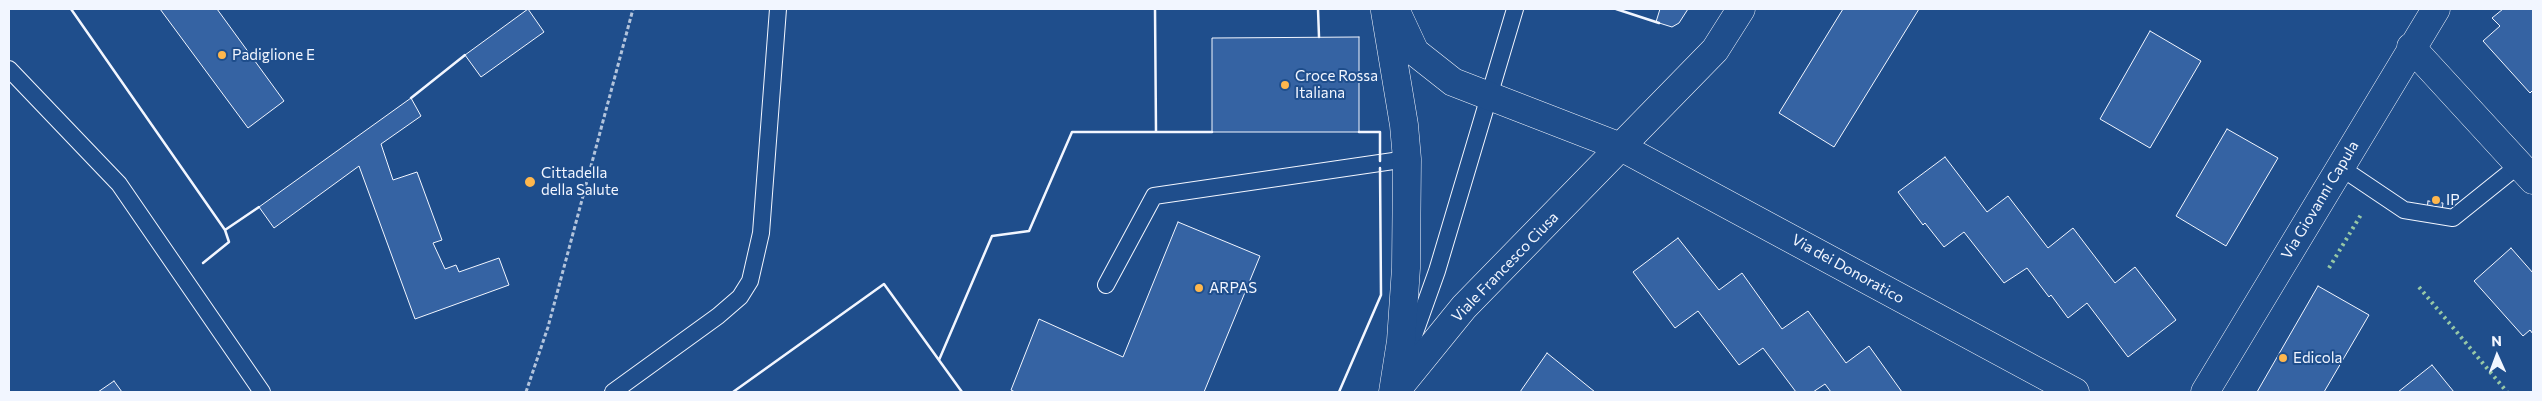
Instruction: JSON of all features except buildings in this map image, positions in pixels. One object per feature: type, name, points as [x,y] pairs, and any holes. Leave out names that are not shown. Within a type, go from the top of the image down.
[{"type":"street","points":[[1385,9],[1404,125],[1407,159],[1406,268],[1401,341],[1394,392]]},
{"type":"street","points":[[1395,9],[1415,52],[1453,82],[1488,98],[1621,147]]},
{"type":"street","name":"Viale Francesco Ciusa","points":[[1394,392],[1464,307],[1715,50],[1741,9]]},
{"type":"street","name":"Via Giovanni Capula","points":[[2205,392],[2411,47],[2436,9]]},
{"type":"street","points":[[2411,47],[2526,172]]},
{"type":"street","name":"Via dei Donoratico","points":[[1621,147],[2076,392]]},
{"type":"lane","points":[[613,392],[718,316],[740,297],[750,281],[761,233],[778,9]]},
{"type":"lane","points":[[1394,392],[1437,271],[1515,9]]},
{"type":"lane","points":[[9,69],[119,184],[262,392]]},
{"type":"lane","points":[[1106,285],[1154,196],[1407,159]]},
{"type":"lane","points":[[2340,167],[2404,210],[2453,218],[2526,172]]},
{"type":"path","points":[[526,392],[548,327],[633,9]]},
{"type":"hedge","points":[[2329,268],[2362,213]]},
{"type":"hedge","points":[[2419,287],[2507,392]]},
{"type":"wall","points":[[71,9],[225,230],[229,242],[203,263]]},
{"type":"wall","points":[[1155,9],[1156,132]]},
{"type":"wall","points":[[1318,9],[1319,37]]},
{"type":"wall","points":[[1616,9],[1659,23]]},
{"type":"wall","points":[[411,98],[465,55]]},
{"type":"wall","points":[[939,360],[992,236],[1029,231],[1072,132],[1212,132]]},
{"type":"wall","points":[[1359,132],[1380,132],[1380,161]]},
{"type":"wall","points":[[1339,392],[1381,295],[1380,168]]},
{"type":"wall","points":[[225,230],[259,207]]},
{"type":"wall","points":[[733,392],[884,284],[962,392]]},
{"type":"place","name":"Padiglione E","points":[[222,55]]},
{"type":"place","name":"Croce Rossa Italiana","points":[[1285,85]]},
{"type":"place","name":"Cittadella della Salute","points":[[530,182]]},
{"type":"place","name":"IP","points":[[2436,200]]},
{"type":"place","name":"ARPAS","points":[[1199,288]]},
{"type":"place","name":"Edicola","points":[[2283,358]]}]
